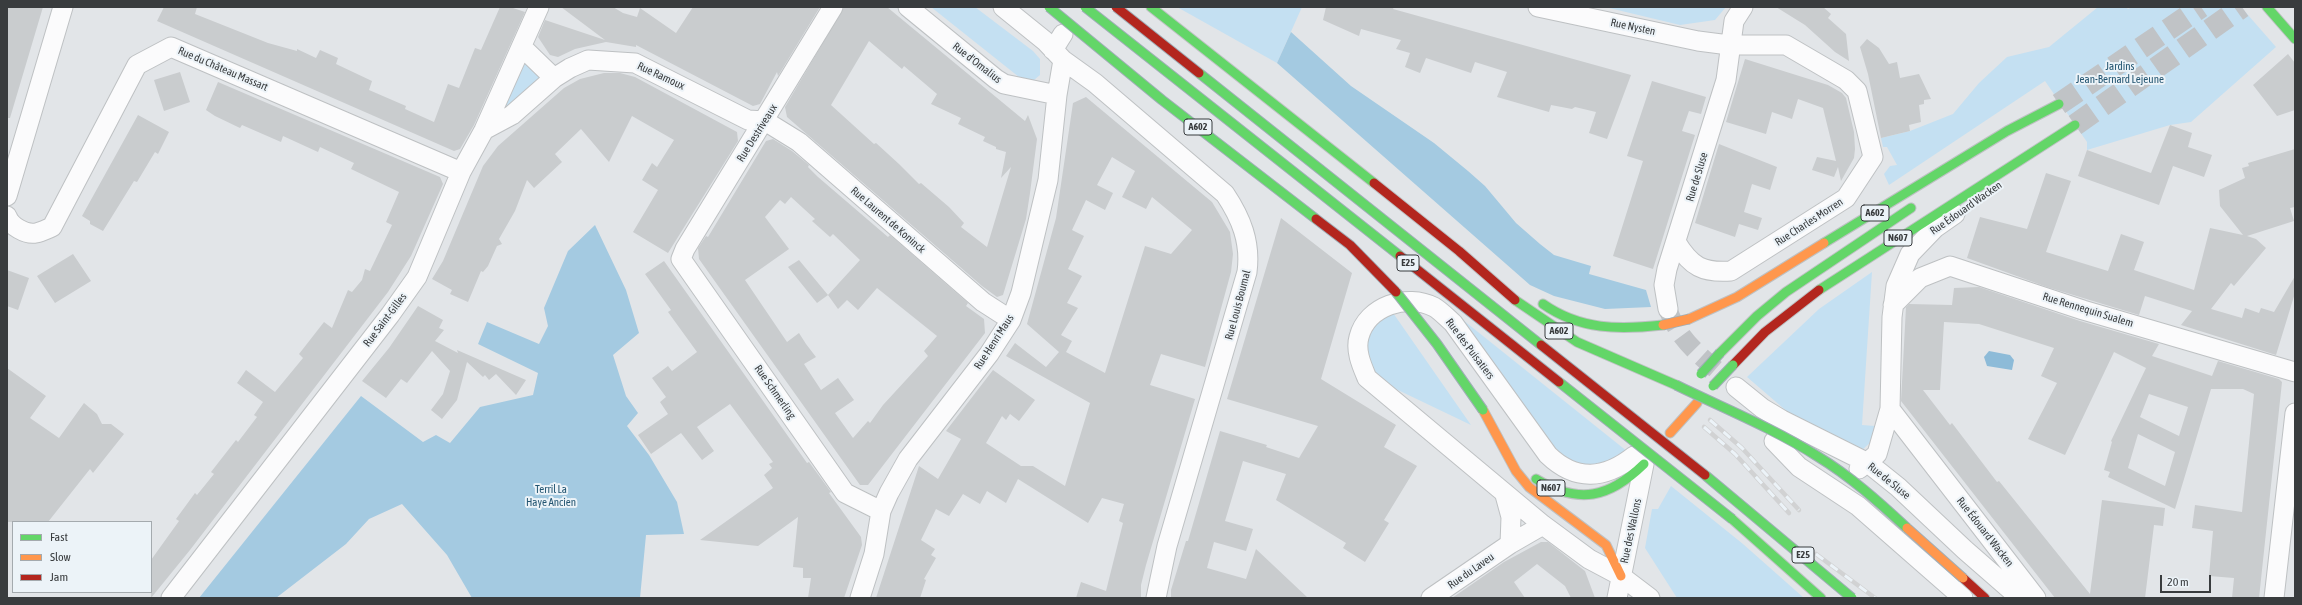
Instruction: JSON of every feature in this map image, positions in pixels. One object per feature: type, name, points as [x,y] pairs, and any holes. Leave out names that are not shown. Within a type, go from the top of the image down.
[{"type":"main road","name":"A602","points":[[1049,7],[1162,100],[1350,245],[1375,268],[1412,308],[1484,410],[1520,477],[1529,486],[1606,545],[1621,576]]},
{"type":"main road","name":"E25","points":[[1085,7],[1732,519],[1821,598]]},
{"type":"main road","name":"E25","points":[[1116,7],[1747,508],[1852,598]]},
{"type":"main road","name":"A602","points":[[1151,7],[1459,251],[1511,297],[1545,322],[1577,342],[1676,385],[1797,445],[1835,468],[1874,499],[1985,598]]},
{"type":"main road","points":[[2266,7],[2294,35]]},
{"type":"main road","name":"A602","points":[[1531,297],[1568,319],[1597,325],[1637,329],[1665,317],[1689,318],[1737,296],[2007,131],[2059,104],[2019,136]]},
{"type":"main road","name":"N607","points":[[1711,388],[1766,332],[1809,296],[2075,125]]},
{"type":"main road","name":"N607","points":[[1695,382],[1720,353],[1757,316],[1786,292],[1922,201]]},
{"type":"main road","name":"A602","points":[[1459,251],[1512,285]]},
{"type":"main road","points":[[1670,433],[1696,403]]},
{"type":"main road","name":"N607","points":[[1484,410],[1533,477],[1561,492],[1583,496],[1607,492],[1631,479],[1639,460]]},
{"type":"street","points":[[7,196],[63,7]]},
{"type":"street","name":"Rue Saint-Gilles","points":[[171,598],[390,315],[417,276],[462,172],[484,130],[539,7]]},
{"type":"street","name":"Rue Destriveaux","points":[[681,259],[685,249],[765,121],[833,7]]},
{"type":"street","name":"Rue d'Omalius","points":[[908,7],[1004,84],[1057,95]]},
{"type":"street","points":[[1003,7],[1060,48]]},
{"type":"street","name":"Rue Nysten","points":[[1538,7],[1698,41],[1729,45]]},
{"type":"street","name":"Rue de Sluse","points":[[1665,317],[1664,285],[1726,80],[1729,45],[1734,20],[1743,7]]},
{"type":"street","name":"Rue Charles Morren","points":[[1676,242],[1685,257],[1699,267],[1712,272],[1731,271],[1846,198],[1873,158],[1857,91],[1846,80],[1786,45],[1729,45]]},
{"type":"street","name":"Rue du Château Massart","points":[[7,216],[8,220],[20,230],[35,234],[52,227],[137,65],[171,47],[462,172]]},
{"type":"street","points":[[522,47],[554,78]]},
{"type":"street","name":"Rue Henri Maus","points":[[860,598],[874,554],[881,511],[908,459],[989,354],[1011,320],[1021,293],[1048,180],[1057,95],[1060,48]]},
{"type":"street","name":"Rue Louis Boumal","points":[[1060,48],[1095,84],[1225,194],[1239,215],[1245,232],[1249,262],[1247,272],[1167,546],[1156,598]]},
{"type":"street","name":"Rue Ramoux","points":[[484,130],[512,115],[554,78],[570,68],[588,60],[636,63],[748,120],[765,121]]},
{"type":"street","name":"Rue Laurent de Koninck","points":[[765,121],[799,142],[983,302],[1011,320]]},
{"type":"street","name":"Rue Édouard Wacken","points":[[1864,466],[1877,454],[1890,409],[1893,305],[1896,286],[1910,254],[1935,228],[2029,165],[2045,150],[2052,139]]},
{"type":"street","name":"Rue Schmerling","points":[[681,259],[845,493],[881,511]]},
{"type":"street","name":"Rue Rennequin Sualem","points":[[1893,305],[1920,278],[1950,266],[2084,310],[2295,372]]},
{"type":"street","name":"Rue des Puisatiers","points":[[1639,460],[1600,474],[1581,474],[1558,465],[1534,438],[1453,323],[1435,307],[1415,301],[1388,304],[1366,320],[1358,338],[1359,360],[1367,378],[1461,456],[1505,495],[1543,525],[1589,558],[1621,576],[1650,598]]},
{"type":"street","name":"Rue de Sluse","points":[[1748,403],[1736,387],[1782,420],[1864,466],[1904,492],[1965,550],[2020,598]]},
{"type":"street","name":"Rue Édouard Wacken","points":[[1890,409],[2036,598]]},
{"type":"street","points":[[2274,598],[2295,413]]},
{"type":"street","points":[[1774,440],[1799,467],[1858,506],[1963,598]]},
{"type":"street","name":"Rue des Wallons","points":[[1617,598],[1639,460]]},
{"type":"street","points":[[1799,467],[1825,472]]},
{"type":"street","points":[[1505,495],[1511,521],[1510,544]]},
{"type":"street","name":"Rue du Laveu","points":[[1432,598],[1510,544],[1543,525]]},
{"type":"green space","points":[[931,7],[975,7],[1033,51],[1040,59],[1040,75],[1034,80],[1024,81]]},
{"type":"green space","points":[[1177,7],[1302,7],[1277,63]]},
{"type":"green space","points":[[1605,7],[1726,7],[1715,20],[1680,25]]},
{"type":"green space","name":"Jardins Jean-Bernard Lejeune","points":[[2098,7],[2126,7],[2128,9],[2132,7],[2241,7],[2276,47],[2191,122],[2170,125],[2087,150],[2087,142],[2045,81],[1889,185],[1884,174],[1890,166],[1897,165],[1887,147],[1883,147],[1881,138],[1910,131],[1953,114],[1979,83],[2007,57],[2049,47]]},
{"type":"green space","points":[[1291,32],[1351,86],[1434,143],[1468,171],[1485,186],[1516,223],[1554,255],[1591,266],[1589,274],[1646,290],[1651,307],[1605,309],[1554,296],[1530,285],[1277,63]]},
{"type":"green space","points":[[527,59],[542,81],[510,111],[505,105]]},
{"type":"green space","name":"Terril La Haye Ancien","points":[[595,225],[626,290],[639,333],[613,355],[626,396],[638,413],[627,426],[649,455],[677,502],[684,534],[646,535],[640,598],[472,598],[447,555],[402,504],[369,519],[346,544],[276,598],[199,598],[361,396],[423,442],[436,435],[450,443],[480,407],[533,395],[538,373],[478,344],[487,322],[539,344],[548,326],[544,308],[568,251]]},
{"type":"green space","points":[[1872,272],[1862,425],[1875,426],[1872,441],[1862,450],[1790,414],[1747,377],[1819,309]]},
{"type":"green space","points":[[1391,310],[1471,425],[1377,380],[1366,360],[1367,336],[1372,326]]},
{"type":"green space","points":[[1463,320],[1628,452],[1607,462],[1589,464],[1572,460],[1551,449]]},
{"type":"green space","points":[[1671,486],[1743,544],[1804,598],[1677,598],[1645,548],[1652,509],[1658,509]]},
{"type":"shaded area","points":[[1989,351],[2010,355],[2014,360],[2012,370],[1987,366],[1984,357]]},
{"type":"building","points":[[7,7],[43,7],[10,118],[7,118]]},
{"type":"building","points":[[164,7],[197,7],[195,14],[268,43],[297,51],[297,49],[316,58],[320,50],[338,58],[336,64],[372,81],[369,90],[406,106],[405,109],[434,122],[448,84],[459,88],[475,48],[481,50],[500,7],[510,7],[525,12],[474,125],[460,149],[454,151],[157,21]]},
{"type":"building","points":[[561,7],[613,7],[623,13],[637,17],[640,8],[676,33],[693,7],[820,7],[778,76],[777,72],[760,104],[753,106],[636,45],[636,47],[606,42],[575,49],[558,57],[550,55],[538,37],[545,20],[605,40]]},
{"type":"building","points":[[844,7],[887,7],[1025,121],[1028,115],[1037,139],[1030,193],[1026,219],[1003,295],[997,297],[982,286],[787,117],[785,107]],"holes":[[[869,41],[902,69],[904,66],[937,94],[931,104],[961,118],[958,124],[985,137],[983,141],[996,147],[996,149],[1006,152],[1001,178],[1011,167],[987,247],[961,227],[964,223],[949,207],[921,183],[919,184],[876,143],[874,144],[831,105]]]},
{"type":"building","points":[[1326,7],[1394,7],[1393,9],[1631,75],[1607,139],[1589,133],[1596,112],[1575,107],[1572,109],[1551,105],[1549,112],[1497,97],[1507,72],[1475,62],[1471,73],[1426,58],[1420,73],[1405,67],[1410,53],[1396,49],[1401,40],[1361,29],[1359,36],[1323,20]]},
{"type":"building","points":[[1776,7],[1823,7],[1831,14],[1828,18],[1846,34],[1849,61],[1835,52],[1805,25]]},
{"type":"building","points":[[1867,39],[1879,48],[1889,64],[1897,62],[1900,78],[1919,74],[1931,99],[1924,100],[1924,104],[1919,105],[1921,122],[1909,125],[1910,131],[1881,138],[1868,74],[1860,47]]},
{"type":"building","points":[[2288,54],[2295,63],[2295,110],[2277,116],[2253,85]]},
{"type":"building","points":[[1745,59],[1828,85],[1842,93],[1846,98],[1854,132],[1855,149],[1854,158],[1841,181],[1838,167],[1834,177],[1812,170],[1817,157],[1836,161],[1823,108],[1798,99],[1792,119],[1772,112],[1766,134],[1726,122]]},
{"type":"building","points":[[180,72],[190,102],[164,111],[154,80]]},
{"type":"building","points":[[604,73],[620,73],[635,77],[737,132],[738,141],[668,253],[633,232],[658,190],[642,180],[652,163],[657,167],[674,140],[632,116],[609,162],[581,129],[555,154],[562,162],[534,188],[527,180],[515,211],[499,239],[502,244],[497,246],[488,266],[483,272],[481,271],[468,302],[450,294],[452,290],[432,279],[443,261],[483,166],[498,146],[564,88],[580,79]]},
{"type":"building","points":[[1652,81],[1706,97],[1701,114],[1689,111],[1682,131],[1695,135],[1653,269],[1613,256],[1643,161],[1627,156]]},
{"type":"building","points":[[218,82],[440,177],[443,184],[411,256],[388,292],[190,550],[151,598],[152,559],[179,521],[176,519],[195,493],[197,495],[214,474],[211,472],[236,440],[238,442],[257,417],[254,415],[263,402],[237,383],[246,370],[275,392],[303,358],[299,354],[324,322],[332,328],[348,290],[352,292],[362,280],[365,269],[370,271],[392,225],[386,222],[399,192],[351,169],[354,163],[320,147],[318,152],[283,136],[281,142],[242,125],[240,128],[206,110]]},
{"type":"building","points":[[1086,97],[1212,202],[1230,232],[1233,254],[1231,272],[1205,367],[1161,354],[1150,385],[1195,399],[1146,565],[1141,585],[1141,598],[1076,598],[1081,582],[1106,591],[1123,523],[1119,521],[1124,504],[1102,498],[1088,523],[1018,479],[1006,503],[987,491],[980,504],[963,494],[949,516],[936,509],[921,540],[935,549],[931,555],[936,558],[924,579],[926,580],[920,598],[876,598],[919,466],[938,479],[961,439],[946,431],[993,370],[1035,400],[1019,421],[1010,414],[1006,420],[1002,416],[986,443],[1021,466],[1033,466],[1065,486],[1090,403],[1006,356],[1015,343],[1046,367],[1059,352],[1027,324],[1056,218],[1073,103]],"holes":[[[1112,157],[1135,171],[1122,197],[1146,209],[1152,197],[1192,230],[1171,254],[1145,246],[1105,373],[1066,352],[1072,341],[1061,335],[1078,308],[1067,303],[1082,276],[1068,269],[1084,236],[1072,230],[1086,200],[1105,210],[1113,193],[1097,185]]]},
{"type":"building","points":[[138,115],[169,132],[158,154],[155,152],[137,182],[134,181],[103,231],[90,224],[90,221],[82,216]]},
{"type":"building","points":[[2170,125],[2192,133],[2188,147],[2212,155],[2204,177],[2173,166],[2159,205],[2078,176],[2087,150],[2151,173]]},
{"type":"building","points":[[773,139],[792,151],[809,165],[808,167],[818,177],[888,237],[890,235],[968,303],[966,306],[984,319],[985,333],[868,485],[860,485],[699,259],[698,248],[706,236],[708,237],[766,141]],"holes":[[[791,197],[815,219],[812,221],[830,237],[833,234],[860,260],[828,295],[838,309],[847,300],[858,310],[877,288],[937,336],[924,351],[928,356],[883,405],[870,423],[868,421],[853,438],[835,413],[854,400],[838,378],[821,390],[804,364],[816,357],[799,333],[787,342],[745,280],[789,249],[765,217],[780,200],[785,204]]]},
{"type":"building","points":[[1719,144],[1777,167],[1770,190],[1752,184],[1744,212],[1762,218],[1758,230],[1739,224],[1735,237],[1695,223]]},
{"type":"building","points":[[2295,149],[2295,207],[2290,208],[2294,221],[2247,236],[2256,239],[2266,248],[2234,286],[2231,283],[2211,309],[2242,318],[2245,308],[2259,313],[2261,308],[2274,312],[2295,276],[2295,293],[2276,355],[2181,325],[2192,311],[2145,296],[2139,315],[2047,287],[1967,258],[1980,217],[2027,229],[2046,173],[2071,181],[2046,252],[2108,271],[2121,234],[2144,242],[2134,270],[2194,290],[2210,228],[2243,235],[2220,206],[2219,190],[2245,178],[2242,168],[2249,166],[2248,163]]},
{"type":"building","points":[[1281,218],[1352,273],[1321,379],[1396,425],[1384,447],[1417,466],[1384,520],[1389,523],[1365,562],[1343,548],[1346,543],[1276,500],[1286,474],[1243,461],[1225,521],[1253,529],[1246,551],[1214,542],[1207,568],[1246,579],[1256,549],[1308,598],[1171,598],[1171,590],[1186,541],[1188,541],[1220,431],[1267,445],[1266,447],[1299,458],[1318,426],[1227,399]]},
{"type":"building","points":[[73,254],[91,281],[55,303],[37,276]]},
{"type":"building","points":[[799,260],[828,295],[817,303],[788,267]]},
{"type":"building","points":[[664,261],[807,463],[809,462],[831,492],[829,493],[861,537],[862,545],[844,598],[808,598],[811,578],[803,578],[803,568],[793,567],[798,517],[758,546],[700,540],[773,488],[764,475],[772,468],[769,464],[773,462],[730,404],[697,427],[714,451],[702,460],[681,433],[651,454],[638,435],[668,414],[660,402],[666,397],[652,378],[668,366],[672,371],[697,352],[668,312],[671,310],[645,274]]},
{"type":"building","points":[[7,270],[29,278],[18,310],[7,306]]},
{"type":"building","points":[[1979,287],[2080,321],[2159,344],[2152,356],[2212,376],[2218,361],[2279,379],[2282,382],[2259,598],[2232,598],[2234,578],[2209,576],[2213,531],[2192,528],[2195,505],[2242,512],[2254,394],[2243,389],[2211,389],[2175,509],[2108,477],[2110,472],[2104,470],[2112,442],[2111,441],[2146,368],[2114,352],[2065,455],[2028,439],[2057,383],[2041,376],[2054,348],[1979,324],[1944,322],[1940,390],[1923,390],[1950,425],[1952,423],[1997,482],[1999,481],[2090,594],[2102,500],[2165,508],[2163,526],[2154,525],[2145,598],[2055,598],[1901,401],[1906,307],[1909,304],[1952,305],[1954,288]],"holes":[[[2149,394],[2188,407],[2179,436],[2140,417]],[[2138,434],[2175,452],[2165,486],[2128,468]]]},
{"type":"building","points":[[418,306],[443,320],[439,328],[444,330],[435,341],[458,353],[457,350],[526,380],[516,395],[496,374],[489,380],[485,375],[483,377],[467,362],[457,400],[442,419],[431,410],[443,394],[450,371],[432,351],[407,383],[401,379],[386,398],[362,381],[389,348]]},
{"type":"building","points":[[7,368],[46,396],[30,418],[59,438],[84,403],[97,414],[102,424],[111,424],[124,434],[93,473],[90,469],[49,521],[7,522]]},
{"type":"building","points":[[1541,542],[1548,542],[1585,571],[1595,598],[1571,598],[1565,586],[1537,564],[1514,582],[1525,598],[1452,598],[1504,562]]},
{"type":"tunnel","points":[[2059,104],[2201,7]]},
{"type":"tunnel","points":[[2075,125],[2242,7]]},
{"type":"tunnel","points":[[1668,310],[1672,320],[1683,337],[1696,352],[1720,373]]},
{"type":"railway","points":[[1710,420],[1742,448],[1799,510]]},
{"type":"railway","points":[[1704,427],[1735,454],[1789,513]]},
{"type":"railway","points":[[1816,554],[1875,598]]},
{"type":"traffic: fast","points":[[1049,7],[1162,100],[1316,219]]},
{"type":"traffic: fast","points":[[1085,7],[1400,256]]},
{"type":"traffic: fast","points":[[1151,7],[1374,183]]},
{"type":"traffic: fast","points":[[2267,7],[2295,39]]},
{"type":"traffic: fast","points":[[1199,73],[1541,345]]},
{"type":"traffic: fast","points":[[1824,243],[2007,131],[2059,104]]},
{"type":"traffic: fast","points":[[1819,290],[2075,125]]},
{"type":"traffic: fast","points":[[1720,353],[1757,316],[1786,292],[1911,208]]},
{"type":"traffic: fast","points":[[1396,292],[1437,344],[1483,410]]},
{"type":"traffic: fast","points":[[1515,300],[1577,342],[1676,385]]},
{"type":"traffic: fast","points":[[1543,304],[1557,313],[1571,319],[1600,326],[1647,327],[1663,325]]},
{"type":"traffic: fast","points":[[1701,374],[1720,353]]},
{"type":"traffic: fast","points":[[1713,386],[1733,365]]},
{"type":"traffic: fast","points":[[1559,382],[1732,519]]},
{"type":"traffic: fast","points":[[1676,385],[1765,427],[1817,456],[1853,481],[1907,528]]},
{"type":"traffic: fast","points":[[1536,479],[1566,492],[1580,495],[1593,494],[1606,491],[1618,484],[1644,464]]},
{"type":"traffic: fast","points":[[1705,475],[1852,598]]},
{"type":"traffic: fast","points":[[1732,519],[1821,598]]},
{"type":"traffic: slow","points":[[1689,319],[1737,297],[1824,243]]},
{"type":"traffic: slow","points":[[1663,325],[1689,319]]},
{"type":"traffic: slow","points":[[1670,433],[1697,403]]},
{"type":"traffic: slow","points":[[1483,410],[1516,471],[1529,487],[1606,545],[1621,576]]},
{"type":"traffic: slow","points":[[1907,528],[1963,578]]},
{"type":"traffic: jam","points":[[1116,7],[1199,73]]},
{"type":"traffic: jam","points":[[1374,183],[1459,251],[1515,300]]},
{"type":"traffic: jam","points":[[1316,219],[1350,245],[1396,292]]},
{"type":"traffic: jam","points":[[1400,256],[1559,382]]},
{"type":"traffic: jam","points":[[1733,365],[1765,332],[1819,290]]},
{"type":"traffic: jam","points":[[1541,345],[1705,475]]},
{"type":"traffic: jam","points":[[1963,578],[1985,598]]}]
